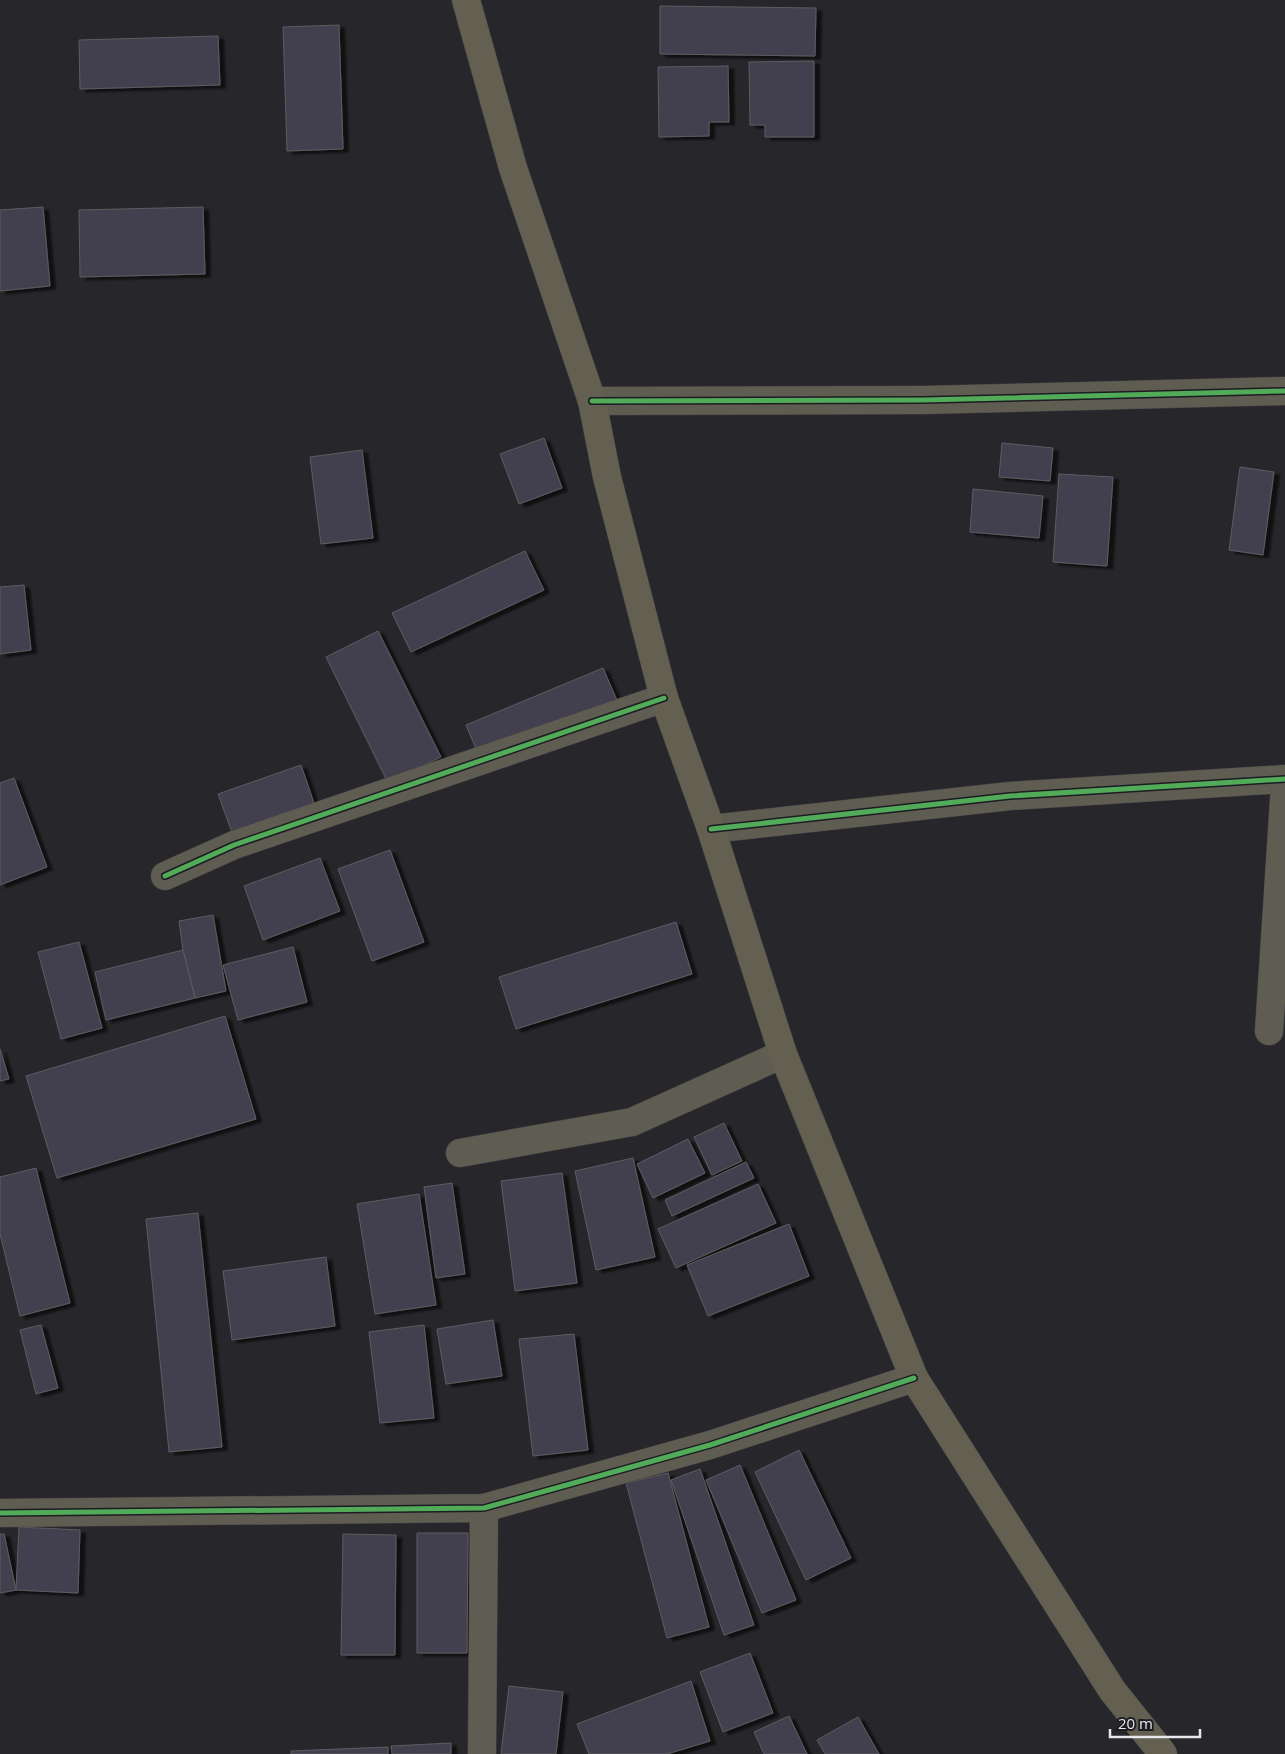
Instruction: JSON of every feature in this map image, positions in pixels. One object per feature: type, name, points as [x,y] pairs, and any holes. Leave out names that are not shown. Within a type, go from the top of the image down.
[{"type":"main road","points":[[466,0],[512,168],[592,401],[607,477],[664,698],[711,829],[783,1054],[914,1378],[1112,1690],[1162,1754]]},
{"type":"street","points":[[592,401],[923,400],[1285,391]]},
{"type":"street","points":[[165,876],[234,845],[664,698]]},
{"type":"street","points":[[711,829],[1010,796],[1285,779]]},
{"type":"street","points":[[1269,1031],[1285,785]]},
{"type":"street","points":[[460,1153],[632,1122],[783,1054]]},
{"type":"street","points":[[0,1513],[484,1508],[710,1445],[914,1378]]},
{"type":"street","points":[[482,1754],[484,1508]]},
{"type":"building","points":[[660,6],[816,8],[815,56],[660,54]]},
{"type":"building","points":[[339,25],[343,149],[287,151],[283,27]]},
{"type":"building","points":[[218,36],[220,85],[80,89],[79,40]]},
{"type":"building","points":[[814,61],[814,137],[765,137],[765,125],[750,125],[749,62]]},
{"type":"building","points":[[728,66],[729,122],[709,122],[709,136],[659,137],[658,67]]},
{"type":"building","points":[[43,207],[50,286],[0,291],[0,210]]},
{"type":"building","points":[[203,207],[205,274],[80,277],[79,210]]},
{"type":"building","points":[[544,438],[562,488],[519,504],[500,454]]},
{"type":"building","points":[[1002,443],[1053,448],[1050,481],[999,477]]},
{"type":"building","points":[[362,450],[373,538],[321,544],[310,457]]},
{"type":"building","points":[[1240,467],[1274,472],[1263,555],[1229,550]]},
{"type":"building","points":[[1059,474],[1113,477],[1107,566],[1053,562]]},
{"type":"building","points":[[973,489],[1043,496],[1039,538],[970,532]]},
{"type":"building","points":[[525,551],[544,590],[411,652],[392,613]]},
{"type":"building","points":[[24,585],[31,650],[0,654],[0,587]]},
{"type":"building","points":[[378,631],[441,757],[388,783],[326,657]]},
{"type":"building","points":[[603,668],[622,712],[484,768],[466,725]]},
{"type":"building","points":[[301,765],[316,809],[234,838],[218,794]]},
{"type":"building","points":[[14,778],[47,867],[0,885],[0,783]]},
{"type":"building","points":[[390,850],[424,942],[372,961],[338,869]]},
{"type":"building","points":[[320,858],[340,911],[263,940],[244,886]]},
{"type":"building","points":[[213,915],[226,991],[195,998],[183,950],[179,921]]},
{"type":"building","points":[[676,922],[692,974],[516,1029],[499,977]]},
{"type":"building","points":[[79,942],[102,1028],[61,1039],[38,952]]},
{"type":"building","points":[[293,947],[307,1002],[238,1020],[223,965]]},
{"type":"building","points":[[183,950],[195,998],[106,1020],[95,972]]},
{"type":"building","points":[[225,1016],[256,1119],[57,1178],[26,1076]]},
{"type":"building","points":[[0,1049],[9,1079],[0,1081]]},
{"type":"building","points":[[724,1123],[742,1161],[712,1175],[694,1137]]},
{"type":"building","points":[[688,1139],[705,1173],[653,1198],[637,1164]]},
{"type":"building","points":[[633,1158],[655,1257],[596,1270],[575,1171]]},
{"type":"building","points":[[746,1162],[754,1178],[672,1216],[665,1200]]},
{"type":"building","points":[[36,1168],[70,1303],[20,1316],[0,1234],[0,1177]]},
{"type":"building","points":[[562,1173],[577,1283],[515,1291],[501,1181]]},
{"type":"building","points":[[452,1183],[465,1274],[436,1278],[424,1187]]},
{"type":"building","points":[[758,1184],[776,1223],[676,1268],[658,1229]]},
{"type":"building","points":[[419,1194],[436,1305],[375,1314],[357,1204]]},
{"type":"building","points":[[198,1213],[222,1447],[169,1452],[146,1219]]},
{"type":"building","points":[[789,1224],[809,1276],[708,1316],[687,1265]]},
{"type":"building","points":[[326,1257],[335,1326],[232,1340],[223,1271]]},
{"type":"building","points":[[493,1320],[502,1376],[446,1384],[437,1329]]},
{"type":"building","points":[[41,1325],[58,1388],[36,1394],[20,1330]]},
{"type":"building","points":[[424,1325],[434,1418],[380,1423],[369,1332]]},
{"type":"building","points":[[574,1334],[588,1450],[533,1456],[519,1339]]},
{"type":"building","points":[[799,1450],[851,1558],[806,1580],[755,1472]]},
{"type":"building","points":[[740,1465],[796,1600],[762,1613],[706,1480]]},
{"type":"building","points":[[700,1469],[754,1625],[724,1635],[671,1480]]},
{"type":"building","points":[[668,1473],[709,1627],[667,1638],[626,1483]]},
{"type":"building","points":[[19,1527],[80,1530],[78,1593],[16,1590]]},
{"type":"building","points":[[417,1533],[468,1533],[467,1653],[417,1653]]},
{"type":"building","points":[[0,1534],[4,1534],[16,1590],[0,1593]]},
{"type":"building","points":[[343,1534],[396,1535],[395,1655],[341,1655]]},
{"type":"building","points":[[750,1653],[773,1713],[723,1732],[700,1672]]},
{"type":"building","points":[[691,1681],[710,1741],[667,1754],[589,1754],[577,1724]]},
{"type":"building","points":[[509,1686],[563,1692],[556,1754],[501,1754]]},
{"type":"building","points":[[789,1716],[807,1754],[764,1754],[754,1732]]},
{"type":"building","points":[[858,1717],[879,1754],[825,1754],[817,1740]]},
{"type":"building","points":[[451,1743],[451,1754],[392,1754],[391,1746]]},
{"type":"building","points":[[388,1747],[388,1754],[291,1754],[291,1751]]},
{"type":"cycle path","points":[[592,401],[923,400],[1285,391]]},
{"type":"cycle path","points":[[165,876],[234,845],[664,698]]},
{"type":"cycle path","points":[[711,829],[1010,796],[1285,779]]},
{"type":"cycle path","points":[[0,1513],[484,1508],[710,1445],[914,1378]]}]
